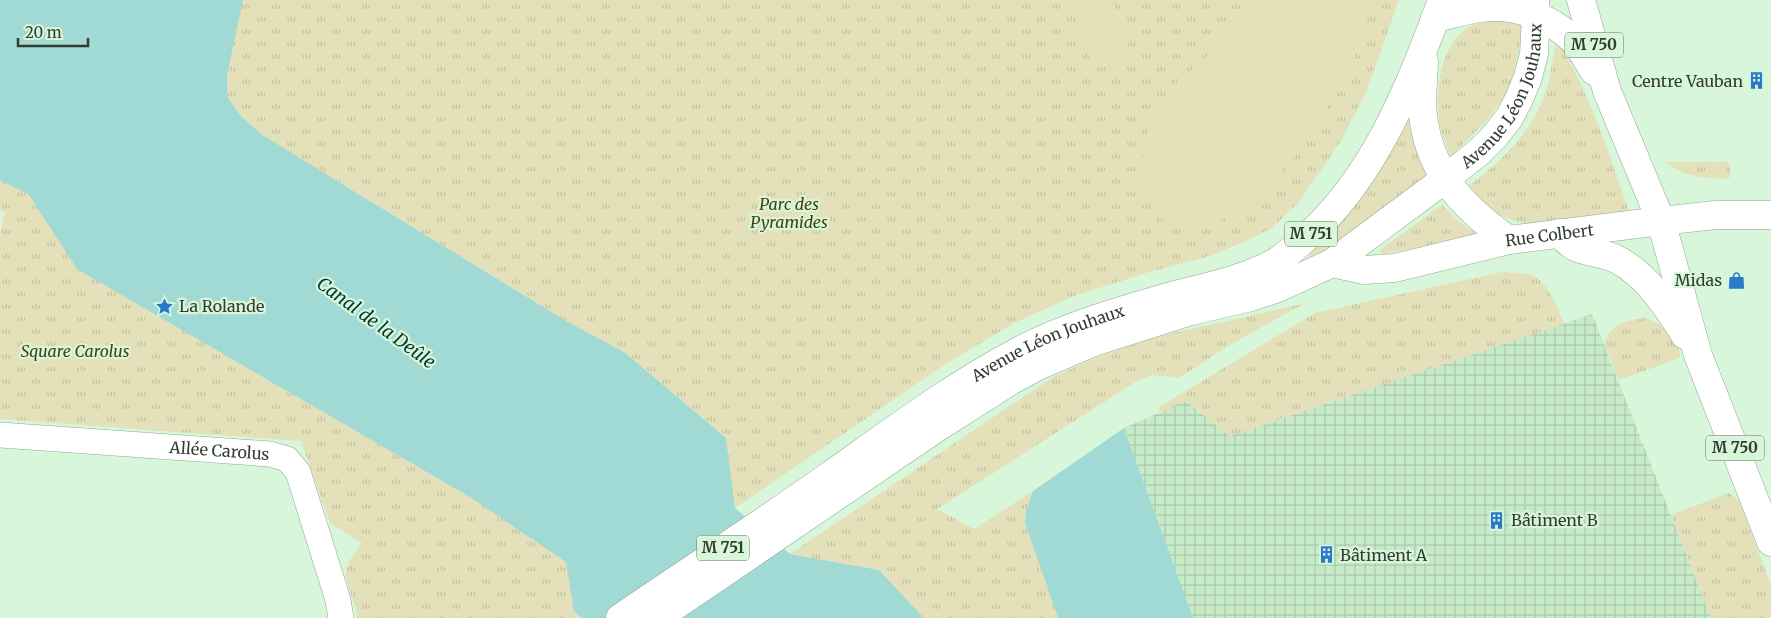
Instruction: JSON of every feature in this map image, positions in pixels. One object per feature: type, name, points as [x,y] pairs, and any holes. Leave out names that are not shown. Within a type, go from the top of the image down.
[{"type":"main road","name":"M 750","points":[[1581,0],[1607,91],[1661,220],[1698,355],[1770,534]]},
{"type":"main road","points":[[1439,9],[1536,8],[1572,40],[1607,91]]},
{"type":"main road","name":"Avenue Léon Jouhaux","points":[[620,618],[833,486],[1038,366],[1125,331],[1278,288],[1332,263],[1445,179],[1479,152],[1494,137],[1509,118],[1519,100],[1528,77],[1534,54],[1536,8]]},
{"type":"main road","name":"Avenue Léon Jouhaux","points":[[657,618],[833,486],[950,393],[1017,352],[1106,315],[1241,276],[1270,266],[1285,256],[1319,226],[1370,160],[1392,120],[1439,9]]},
{"type":"main road","name":"Avenue Léon Jouhaux","points":[[1425,44],[1422,103],[1428,140],[1445,179],[1468,208],[1509,240]]},
{"type":"main road","name":"Rue Colbert","points":[[1332,263],[1364,270],[1395,268],[1509,240],[1661,220],[1715,216],[1771,215]]},
{"type":"main road","name":"M 750","points":[[1559,233],[1576,248],[1616,259],[1641,276],[1670,312],[1698,355]]},
{"type":"street","name":"Allée Carolus","points":[[0,435],[270,454],[287,459],[298,472],[340,609]]},
{"type":"shaded area","points":[[1592,314],[1711,618],[1193,618],[1124,428],[1186,401],[1230,436]]},
{"type":"green space","name":"Parc des Pyramides","points":[[243,0],[1399,0],[1366,93],[1341,141],[1298,203],[1272,228],[1244,242],[1203,258],[1149,272],[1074,296],[1014,323],[944,365],[735,508],[726,438],[624,352],[568,322],[355,192],[261,134],[241,116],[228,98],[227,76]]},
{"type":"green space","points":[[1070,0],[1112,0],[1128,45],[1124,55],[1116,63],[1100,66],[1091,60]]},
{"type":"green space","points":[[1249,0],[1363,0],[1358,49],[1339,88],[1304,146],[1257,199],[1228,217],[1206,227],[1180,228],[1160,218],[1145,196],[1140,171],[1146,139],[1154,113],[1168,91],[1207,56],[1245,8]]},
{"type":"green space","points":[[1499,18],[1521,23],[1523,33],[1510,87],[1486,121],[1451,157],[1439,117],[1440,75],[1444,61],[1457,37],[1467,27],[1482,20]]},
{"type":"green space","points":[[1557,43],[1560,45],[1582,86],[1600,129],[1631,216],[1626,220],[1526,223],[1516,221],[1493,211],[1469,186],[1505,155],[1534,118],[1547,88]]},
{"type":"green space","points":[[1408,103],[1416,147],[1426,174],[1424,178],[1333,245],[1309,260],[1310,254],[1353,201]]},
{"type":"green space","points":[[1666,162],[1728,162],[1731,172],[1729,178],[1726,179],[1702,177],[1687,174]]},
{"type":"green space","name":"Square Carolus","points":[[0,180],[29,195],[78,269],[473,499],[567,562],[574,611],[579,617],[357,618],[346,571],[351,558],[362,543],[330,523],[301,441],[0,419],[0,234],[5,213],[0,210]]},
{"type":"green space","points":[[1442,205],[1458,221],[1473,231],[1472,236],[1386,254],[1380,252],[1381,249]]},
{"type":"green space","points":[[1502,272],[1532,275],[1540,280],[1553,298],[1564,324],[1230,436],[1187,401],[1161,413],[1159,407],[1315,313]]},
{"type":"green space","points":[[1303,304],[1228,346],[1179,378],[1152,375],[1137,381],[937,509],[974,529],[1033,491],[1026,511],[1025,523],[1058,618],[924,618],[879,570],[790,554],[1053,377],[1100,356],[1159,336]]},
{"type":"green space","points":[[1646,318],[1660,325],[1668,332],[1677,345],[1680,358],[1619,380],[1605,345],[1607,338],[1610,332],[1620,324]]},
{"type":"green space","points":[[1729,493],[1739,501],[1771,585],[1771,618],[1711,618],[1671,515]]},
{"type":"water","name":"Canal de la Deûle","points":[[0,0],[243,0],[227,76],[228,98],[241,116],[261,134],[355,192],[568,322],[624,352],[726,438],[735,508],[790,554],[879,570],[924,618],[581,618],[574,611],[566,562],[473,499],[77,269],[29,195],[0,180]]},
{"type":"water","points":[[1124,428],[1193,618],[1058,618],[1025,523],[1026,511],[1033,491]]},
{"type":"place","name":"Centre Vauban","points":[[1757,81]]},
{"type":"place","name":"Midas","points":[[1736,280]]},
{"type":"place","name":"La Rolande","points":[[165,306]]},
{"type":"place","name":"Bâtiment B","points":[[1497,520]]},
{"type":"place","name":"Bâtiment A","points":[[1326,555]]}]
